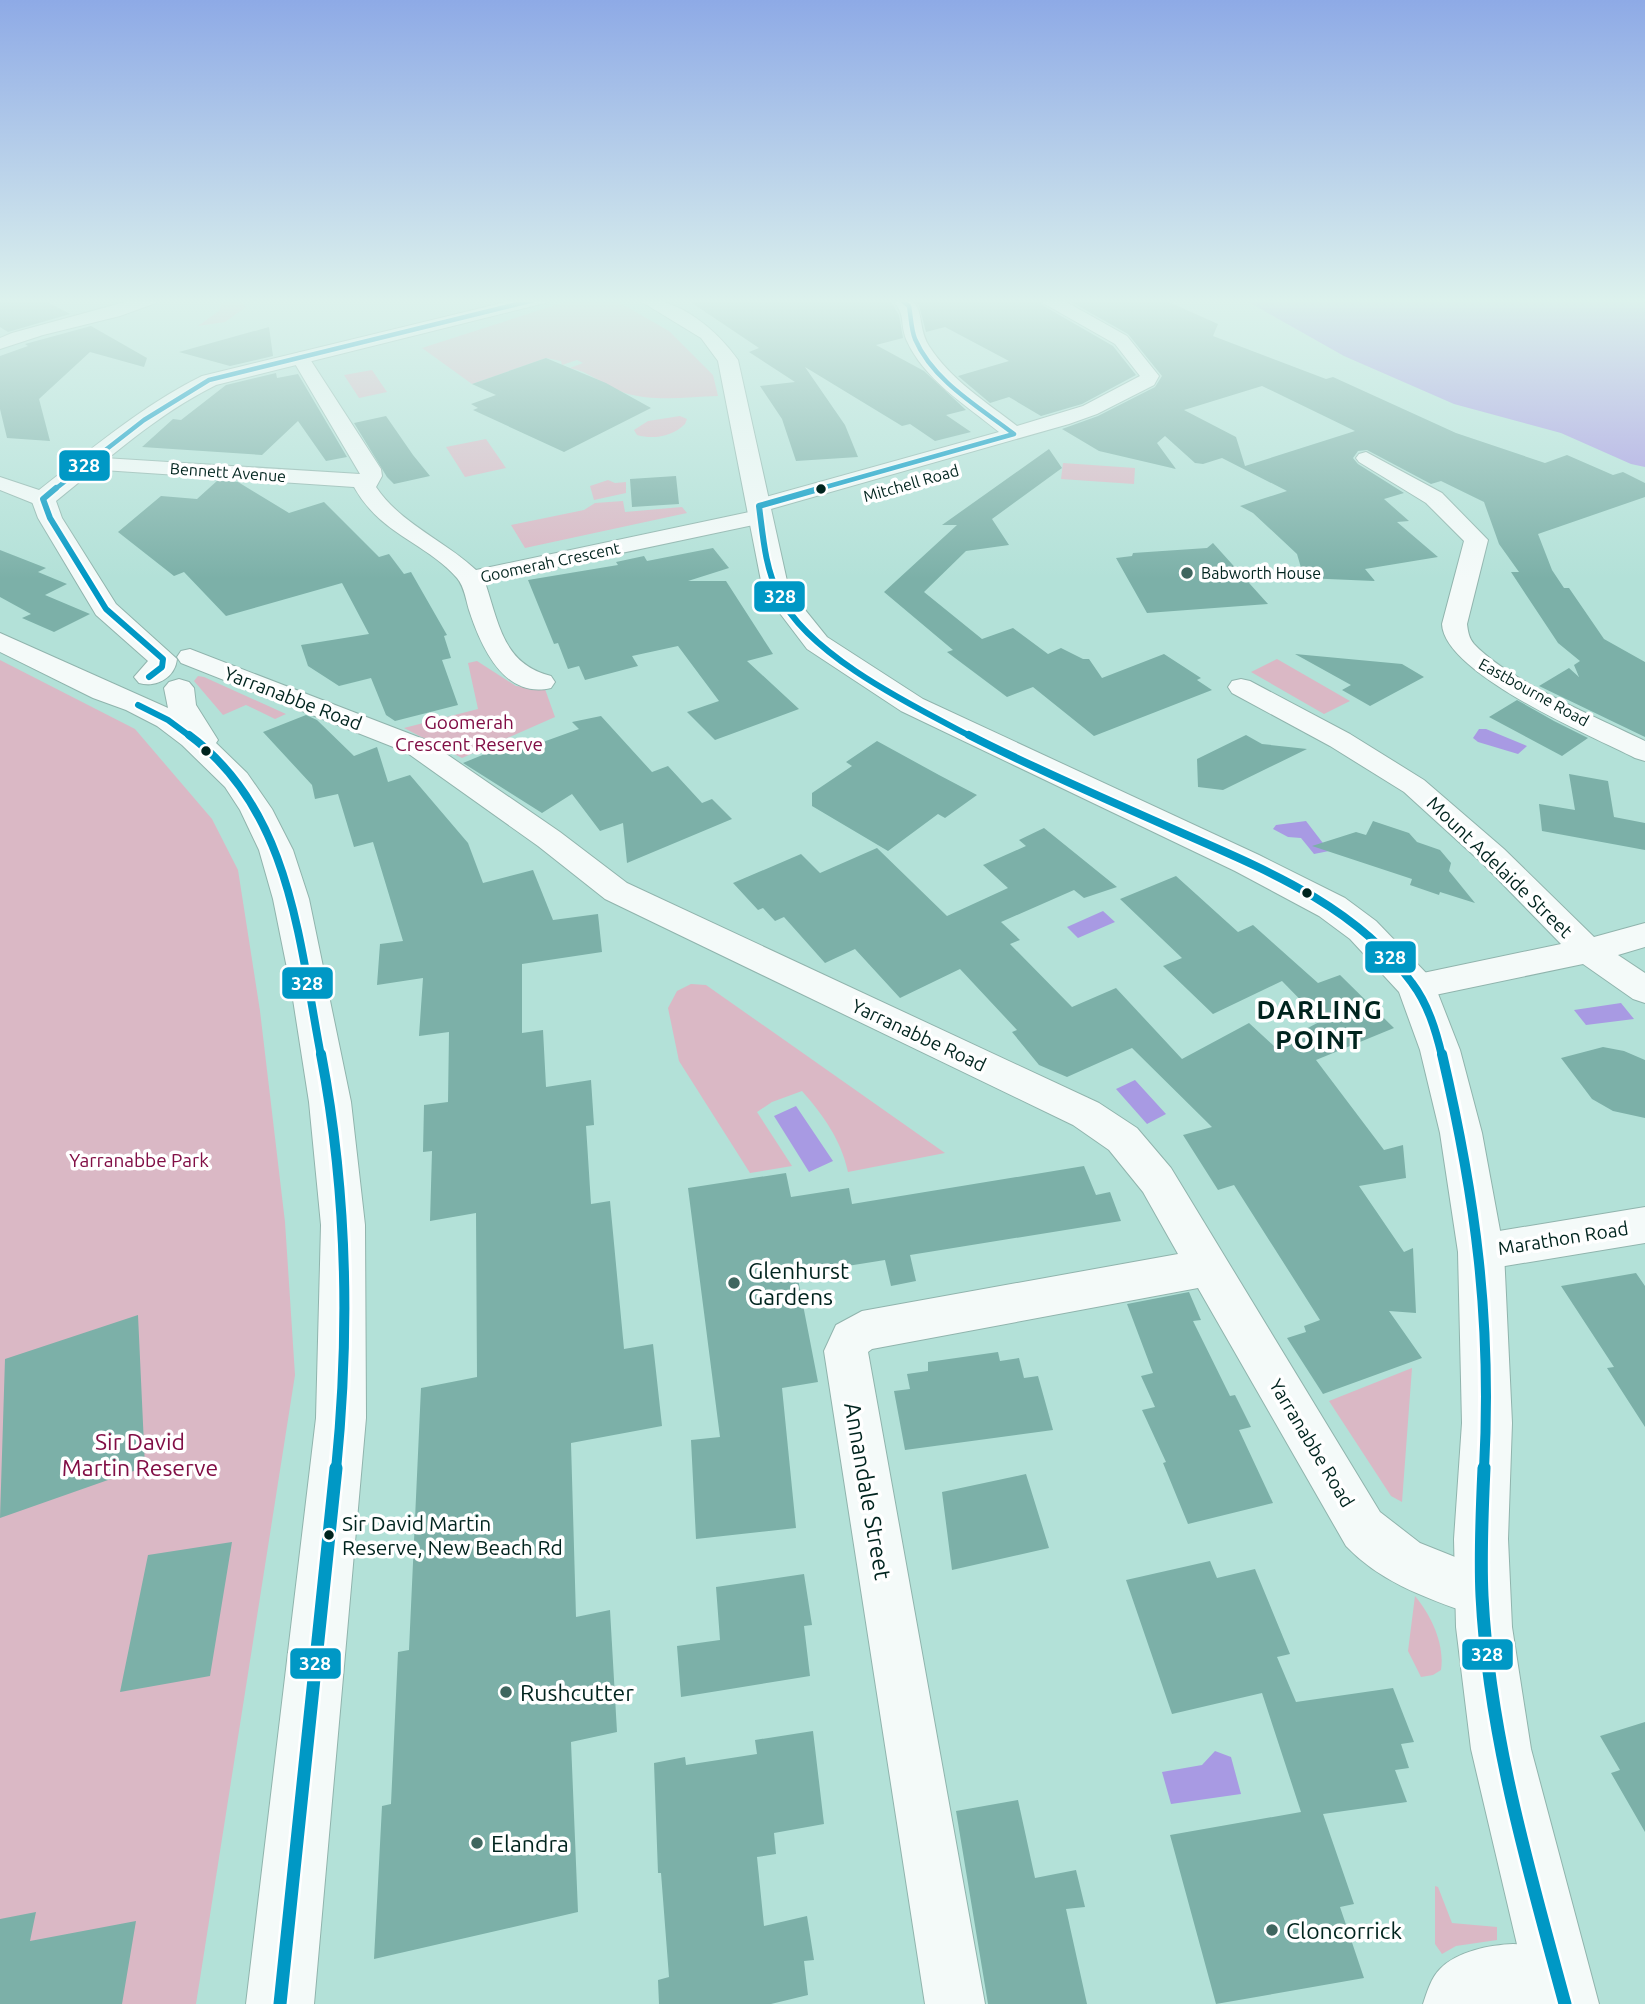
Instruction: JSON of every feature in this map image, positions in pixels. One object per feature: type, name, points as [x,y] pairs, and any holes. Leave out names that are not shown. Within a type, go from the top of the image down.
[{"type":"street","points":[[44,499],[88,463],[188,393]]},
{"type":"street","points":[[322,393],[370,470],[371,476],[365,485],[367,491],[387,515],[471,578]]},
{"type":"street","points":[[735,393],[776,591],[817,643],[912,705],[1247,863],[1332,907],[1363,930],[1416,986],[1440,1049],[1461,1133],[1481,1252],[1487,1423],[1482,1593],[1501,1749],[1561,1991],[1483,1976],[1470,1981],[1458,1993],[1453,2004]]},
{"type":"street","points":[[962,393],[1014,434]]},
{"type":"street","points":[[760,516],[1090,410],[1124,393]]},
{"type":"street","name":"Mitchell Road","points":[[760,516],[1059,441]]},
{"type":"street","name":"Eastbourne Road","points":[[1366,458],[1434,498],[1476,540],[1474,558],[1454,622],[1455,635],[1464,650],[1496,674],[1645,752]]},
{"type":"street","name":"Bennett Avenue","points":[[88,463],[367,481]]},
{"type":"street","points":[[0,483],[44,499]]},
{"type":"street","points":[[44,499],[50,517],[100,601],[163,659],[159,682],[168,720],[208,751],[236,780],[257,809],[276,850],[291,899],[330,1102],[343,1225],[341,1418],[280,2004]]},
{"type":"street","name":"Goomerah Crescent","points":[[542,682],[522,678],[505,662],[497,650],[471,578],[760,516]]},
{"type":"street","points":[[0,640],[103,692],[159,682]]},
{"type":"street","points":[[159,682],[181,705],[208,751]]},
{"type":"street","name":"Yarranabbe Road","points":[[159,682],[416,746],[543,835],[616,891],[1086,1114],[1124,1139],[1157,1180],[1363,1529],[1384,1550],[1409,1566],[1482,1593]]},
{"type":"street","name":"Mount Adelaide Street","points":[[1241,687],[1340,740],[1414,786],[1493,856],[1588,951],[1645,990]]},
{"type":"street","points":[[1416,986],[1588,951],[1645,935]]},
{"type":"street","name":"Marathon Road","points":[[1481,1252],[1645,1225]]},
{"type":"street","name":"Annandale Street","points":[[955,2004],[846,1351],[851,1339],[862,1331],[1208,1267]]},
{"type":"green space","points":[[355,393],[385,393],[359,398]]},
{"type":"green space","points":[[625,393],[717,393],[718,396],[671,398]]},
{"type":"green space","points":[[680,416],[687,419],[685,424],[669,434],[643,436],[637,435],[634,430],[648,421]]},
{"type":"green space","points":[[486,439],[506,468],[465,477],[446,447]]},
{"type":"green space","points":[[1063,463],[1135,468],[1134,484],[1061,479]]},
{"type":"green space","points":[[608,480],[615,483],[626,482],[626,493],[594,500],[590,486]]},
{"type":"green space","points":[[623,501],[625,512],[682,507],[687,513],[525,548],[511,525],[584,510],[595,503]]},
{"type":"green space","points":[[1277,659],[1350,701],[1324,714],[1251,672]]},
{"type":"green space","points":[[0,660],[135,729],[212,819],[238,870],[260,1011],[285,1222],[295,1375],[196,2004],[0,2004]]},
{"type":"green space","name":"Goomerah Crescent Reserve","points":[[477,661],[516,686],[545,689],[555,717],[462,758],[404,728],[478,709],[468,663]]},
{"type":"green space","points":[[198,676],[286,714],[275,719],[246,705],[223,715],[194,681]]},
{"type":"green space","points":[[691,984],[706,985],[945,1153],[848,1172],[831,1129],[802,1091],[772,1102],[757,1112],[792,1166],[750,1173],[679,1061],[668,1008],[677,991]]},
{"type":"green space","points":[[1412,1368],[1402,1502],[1391,1496],[1329,1401]]},
{"type":"green space","points":[[1415,1596],[1436,1630],[1442,1660],[1441,1670],[1421,1677],[1408,1651]]},
{"type":"green space","points":[[1435,1886],[1438,1887],[1452,1923],[1497,1927],[1497,1940],[1456,1946],[1442,1954],[1435,1944]]},
{"type":"shaded area","points":[[1428,393],[1645,393],[1645,467],[1631,464],[1561,433],[1454,404]]},
{"type":"shaded area","points":[[1479,729],[1486,729],[1527,746],[1518,754],[1478,742],[1473,738]]},
{"type":"shaded area","points":[[1306,821],[1329,851],[1314,854],[1301,838],[1288,837],[1273,829],[1276,825]]},
{"type":"shaded area","points":[[1103,911],[1115,922],[1078,938],[1067,927]]},
{"type":"shaded area","points":[[1621,1003],[1634,1019],[1586,1025],[1574,1010]]},
{"type":"shaded area","points":[[1135,1080],[1166,1114],[1147,1124],[1116,1089]]},
{"type":"shaded area","points":[[796,1106],[833,1161],[809,1172],[774,1116]]},
{"type":"shaded area","points":[[1215,1751],[1231,1757],[1241,1794],[1171,1804],[1162,1772],[1202,1765]]},
{"type":"building","points":[[0,393],[46,393],[39,399],[50,441],[7,438],[0,409]]},
{"type":"building","points":[[216,393],[309,393],[347,457],[326,461],[298,421],[262,455],[142,447],[173,419],[181,420]]},
{"type":"building","points":[[491,393],[623,393],[651,408],[564,452],[473,410],[478,408],[471,404],[496,395]]},
{"type":"building","points":[[764,393],[823,393],[845,425],[858,457],[796,461],[782,419]]},
{"type":"building","points":[[847,393],[947,393],[966,410],[946,415],[971,432],[935,441],[910,424],[902,426]]},
{"type":"building","points":[[978,393],[1103,393],[1082,404],[1041,416],[1009,397],[990,403]]},
{"type":"building","points":[[1144,393],[1241,393],[1184,410],[1236,437],[1245,466],[1355,431],[1275,393],[1367,393],[1456,433],[1545,463],[1567,455],[1613,475],[1623,472],[1645,483],[1645,497],[1538,534],[1552,570],[1564,588],[1569,588],[1604,639],[1645,662],[1645,737],[1539,686],[1569,668],[1579,677],[1574,665],[1580,661],[1558,643],[1511,572],[1519,572],[1499,544],[1484,502],[1441,481],[1431,484],[1367,450],[1358,451],[1353,458],[1358,464],[1404,493],[1384,499],[1409,521],[1397,522],[1438,557],[1365,569],[1375,581],[1304,578],[1297,554],[1253,513],[1240,506],[1287,491],[1222,458],[1203,464],[1195,463],[1165,436],[1157,443],[1176,469],[1099,451],[1062,429],[1098,416]]},
{"type":"building","points":[[386,416],[430,476],[394,484],[387,477],[354,423]]},
{"type":"building","points":[[1049,449],[1062,468],[992,519],[1009,545],[966,551],[924,592],[982,639],[1013,628],[1048,654],[1061,648],[1083,659],[1089,659],[1102,678],[1164,654],[1201,678],[1197,680],[1212,690],[1094,736],[1033,687],[1007,697],[947,652],[953,650],[884,592],[957,525],[942,525]]},
{"type":"building","points":[[676,476],[679,504],[632,507],[630,479]]},
{"type":"building","points":[[218,480],[238,482],[289,513],[324,502],[379,557],[389,554],[404,574],[411,572],[447,635],[444,636],[451,658],[442,660],[458,705],[395,721],[386,715],[371,678],[339,686],[308,666],[301,645],[369,634],[342,583],[226,616],[184,572],[174,576],[118,532],[161,496],[197,499]]},
{"type":"building","name":"Babworth House","points":[[1213,543],[1268,604],[1147,613],[1116,558],[1132,556],[1133,553],[1207,548]]},
{"type":"building","points":[[713,548],[729,568],[688,581],[726,581],[773,654],[747,661],[799,709],[715,740],[687,712],[719,701],[678,646],[632,656],[638,666],[585,680],[579,666],[568,669],[558,643],[554,644],[528,580],[618,565],[616,562],[644,556],[647,561]]},
{"type":"building","points":[[0,550],[46,568],[38,572],[67,584],[45,595],[90,614],[54,632],[22,618],[31,614],[0,597]]},
{"type":"building","points":[[1295,654],[1402,664],[1424,677],[1370,706],[1342,690],[1351,685]]},
{"type":"building","points":[[1517,700],[1588,738],[1562,756],[1489,717]]},
{"type":"building","points":[[306,715],[317,720],[354,756],[377,747],[388,782],[410,775],[468,843],[483,883],[533,870],[553,920],[598,914],[602,952],[522,964],[522,1033],[543,1030],[546,1087],[591,1080],[594,1125],[586,1126],[591,1204],[610,1201],[624,1349],[653,1344],[662,1426],[571,1443],[576,1617],[610,1610],[617,1732],[571,1742],[578,1912],[374,1959],[382,1806],[391,1804],[398,1652],[409,1650],[421,1388],[477,1377],[476,1213],[430,1221],[432,1151],[423,1152],[424,1105],[448,1102],[449,1032],[419,1036],[423,978],[377,985],[380,944],[403,941],[373,842],[354,847],[338,794],[315,799],[312,785],[263,732]]},
{"type":"building","points":[[601,716],[652,772],[668,766],[702,803],[712,799],[732,819],[627,863],[623,823],[600,831],[572,794],[542,813],[463,763],[497,749],[518,751],[579,729],[572,722]]},
{"type":"building","points":[[1246,735],[1262,744],[1307,749],[1223,790],[1198,787],[1197,759]]},
{"type":"building","points":[[877,741],[977,795],[945,818],[938,814],[888,851],[812,806],[812,793],[852,766],[846,762]]},
{"type":"building","points":[[1569,774],[1608,781],[1614,817],[1645,823],[1645,850],[1542,831],[1539,804],[1575,810]]},
{"type":"building","points":[[1373,821],[1409,833],[1417,842],[1440,850],[1451,863],[1449,871],[1475,903],[1410,885],[1412,879],[1312,846],[1356,832],[1366,835]]},
{"type":"building","points":[[1044,828],[1117,887],[1084,898],[1074,890],[1001,922],[1020,940],[1010,944],[1072,1007],[1116,988],[1182,1059],[1249,1023],[1274,1046],[1321,1021],[1282,981],[1213,1014],[1163,966],[1182,958],[1120,899],[1176,876],[1238,932],[1253,925],[1318,983],[1340,975],[1394,1028],[1316,1060],[1384,1150],[1403,1145],[1406,1178],[1359,1186],[1404,1252],[1413,1248],[1416,1313],[1389,1311],[1422,1358],[1323,1394],[1287,1338],[1306,1332],[1304,1326],[1320,1320],[1234,1185],[1218,1190],[1183,1135],[1212,1127],[1132,1048],[1067,1077],[1039,1065],[1012,1032],[1017,1030],[960,969],[900,998],[855,949],[825,963],[784,917],[775,921],[763,908],[758,910],[733,883],[801,854],[820,873],[877,848],[947,916],[1008,888],[983,865],[1026,846],[1019,840]]},
{"type":"building","points":[[1603,1047],[1624,1051],[1645,1060],[1645,1118],[1613,1111],[1592,1099],[1561,1058]]},
{"type":"building","name":"Glenhurst Gardens","points":[[1084,1166],[1096,1195],[1110,1192],[1121,1221],[910,1255],[916,1281],[891,1286],[885,1260],[797,1274],[818,1382],[782,1388],[796,1528],[696,1539],[691,1440],[720,1437],[688,1188],[786,1173],[791,1197],[849,1188],[852,1204]]},
{"type":"building","points":[[1636,1273],[1645,1286],[1645,1427],[1607,1368],[1614,1367],[1561,1286]]},
{"type":"building","points":[[1189,1292],[1201,1320],[1193,1321],[1230,1396],[1235,1395],[1251,1427],[1239,1430],[1273,1503],[1188,1524],[1163,1463],[1166,1462],[1142,1410],[1155,1407],[1141,1376],[1153,1373],[1127,1304]]},
{"type":"building","points":[[138,1315],[145,1467],[0,1518],[5,1359]]},
{"type":"building","points":[[998,1352],[1000,1361],[1019,1358],[1024,1378],[1038,1376],[1053,1430],[905,1450],[894,1391],[910,1389],[907,1374],[928,1371],[928,1362]]},
{"type":"building","points":[[1026,1474],[1049,1548],[952,1570],[942,1492]]},
{"type":"building","points":[[232,1542],[210,1676],[120,1692],[148,1555]]},
{"type":"building","points":[[1210,1561],[1217,1578],[1255,1569],[1290,1654],[1277,1657],[1296,1702],[1393,1688],[1414,1742],[1401,1744],[1409,1768],[1395,1770],[1407,1802],[1323,1814],[1354,1904],[1340,1907],[1364,1978],[1216,2004],[1170,1835],[1301,1812],[1262,1693],[1172,1714],[1126,1580]]},
{"type":"building","points":[[804,1574],[812,1625],[804,1626],[810,1676],[681,1697],[677,1646],[720,1640],[716,1587]]},
{"type":"building","points":[[1645,1722],[1645,1832],[1611,1773],[1620,1770],[1600,1736]]},
{"type":"building","points":[[813,1731],[824,1824],[774,1833],[776,1854],[757,1857],[764,1926],[807,1916],[814,1960],[804,1961],[808,1995],[771,2004],[659,2004],[658,1980],[669,1977],[661,1873],[658,1873],[654,1763],[685,1757],[686,1765],[757,1754],[755,1740]]},
{"type":"building","points":[[1018,1800],[1035,1878],[1076,1870],[1085,1907],[1066,1909],[1087,2004],[988,2004],[956,1811]]},
{"type":"building","points":[[36,1912],[30,1941],[136,1921],[122,2004],[0,2004],[0,1919]]},
{"type":"transit line","name":"328","points":[[149,677],[162,667],[163,659],[106,609],[50,518],[43,499],[144,420],[186,393]]},
{"type":"transit line","name":"328","points":[[959,393],[1014,434]]},
{"type":"transit line","name":"328","points":[[1014,434],[759,506],[766,558],[773,583],[785,606],[804,630],[853,668],[913,705],[984,743],[1234,856],[1300,889],[1361,930],[1388,954],[1420,995],[1438,1038],[1460,1134],[1482,1278],[1487,1351],[1487,1418],[1481,1566],[1490,1673],[1516,1816],[1565,2004]]},
{"type":"transit line","name":"328","points":[[138,705],[168,720],[193,738],[236,780],[256,809],[276,850],[291,899],[330,1102],[343,1225],[341,1418],[280,2004]]},
{"type":"place","name":"Babworth House","points":[[1187,573]]},
{"type":"place","name":"Glenhurst Gardens","points":[[734,1283]]},
{"type":"place","name":"Sir David Martin Reserve, New Beach Rd","points":[[329,1535]]},
{"type":"place","name":"Rushcutter","points":[[506,1692]]},
{"type":"place","name":"Elandra","points":[[477,1843]]},
{"type":"place","name":"Cloncorrick","points":[[1272,1930]]},
{"type":"district","name":"DARLING POINT","points":[[1320,1024]]},
{"type":"park label","name":"Yarranabbe Park","points":[[139,1160]]},
{"type":"park label","name":"Sir David Martin Reserve","points":[[140,1454]]}]
